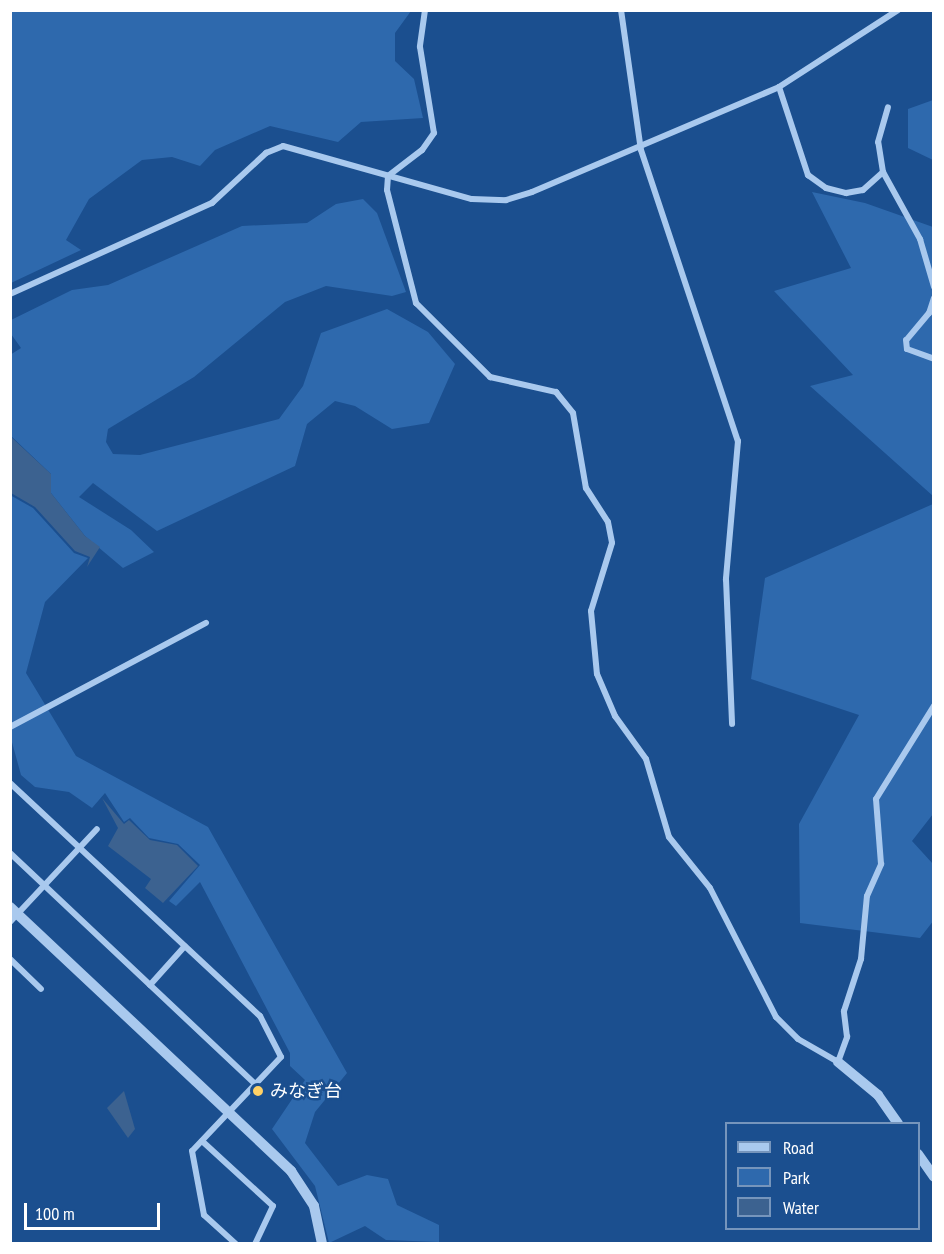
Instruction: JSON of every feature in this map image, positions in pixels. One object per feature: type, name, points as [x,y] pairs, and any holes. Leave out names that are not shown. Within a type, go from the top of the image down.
[{"type":"street","points":[[388,176],[422,150],[434,133],[420,47],[425,10]]},
{"type":"street","points":[[621,10],[641,150],[738,441],[726,579],[732,724]]},
{"type":"street","points":[[10,294],[212,202],[266,153],[283,146],[472,199],[506,200],[641,150],[779,87],[898,10]]},
{"type":"street","points":[[779,87],[808,175],[826,188],[846,193],[863,190],[884,172]]},
{"type":"street","points":[[888,107],[878,142],[884,172],[920,239],[933,287]]},
{"type":"street","points":[[388,176],[416,303],[490,377],[556,392],[573,413],[586,488],[608,522],[612,543],[591,610],[597,674],[615,716],[646,759],[669,837],[710,888],[776,1017],[798,1039],[838,1062],[878,1095],[897,1122]]},
{"type":"street","points":[[933,298],[929,314],[906,340],[907,349],[933,359]]},
{"type":"street","points":[[10,727],[206,623]]},
{"type":"street","points":[[838,1062],[847,1037],[844,1011],[861,959],[867,896],[881,864],[876,799],[933,706]]},
{"type":"street","points":[[10,783],[260,1016],[281,1057],[192,1151],[204,1215],[236,1244]]},
{"type":"street","points":[[97,829],[13,914],[229,1112],[302,1184],[322,1244]]},
{"type":"street","points":[[10,853],[255,1084]]},
{"type":"street","points":[[150,985],[185,946]]},
{"type":"street","points":[[10,959],[41,988]]},
{"type":"street","points":[[202,1141],[273,1206],[255,1244]]},
{"type":"street","points":[[920,1157],[933,1177]]},
{"type":"green space","points":[[10,11],[411,11],[395,33],[395,61],[414,79],[423,118],[361,122],[338,142],[270,126],[215,150],[200,166],[172,157],[142,160],[89,199],[66,240],[81,250],[11,283]]},
{"type":"green space","points":[[934,100],[933,160],[908,148],[908,109]]},
{"type":"green space","points":[[812,192],[865,203],[933,227],[933,496],[810,386],[853,375],[774,291],[851,268]]},
{"type":"green space","points":[[363,199],[377,213],[406,292],[392,296],[326,286],[285,302],[194,377],[108,429],[106,442],[113,454],[140,455],[279,419],[303,386],[321,333],[387,309],[428,332],[455,364],[429,423],[392,429],[355,406],[335,401],[307,424],[295,466],[157,531],[93,483],[79,497],[131,530],[154,552],[123,568],[85,536],[51,493],[51,474],[11,436],[10,355],[21,348],[11,334],[11,320],[72,290],[108,285],[242,226],[307,223],[336,204]]},
{"type":"green space","points":[[10,495],[33,508],[74,553],[88,558],[45,602],[26,673],[76,756],[208,827],[347,1073],[315,1112],[305,1143],[338,1186],[367,1175],[388,1179],[397,1205],[439,1225],[439,1242],[386,1240],[365,1226],[329,1243],[315,1186],[272,1129],[305,1080],[290,1066],[290,1053],[200,882],[176,906],[169,901],[200,865],[178,844],[149,838],[130,818],[124,822],[105,793],[92,808],[69,792],[35,787],[21,775],[10,735]]},
{"type":"green space","points":[[933,504],[933,814],[912,841],[933,864],[934,920],[920,938],[800,923],[799,824],[859,715],[751,679],[765,578]]},
{"type":"water","points":[[10,436],[51,474],[51,493],[85,536],[100,547],[87,567],[90,557],[75,551],[35,507],[11,493]]},
{"type":"water","points":[[102,798],[124,824],[129,820],[150,840],[177,845],[198,866],[163,903],[145,888],[151,879],[108,846],[118,828]]},
{"type":"water","points":[[124,1091],[135,1129],[128,1138],[107,1108]]},
{"type":"place","name":"みなぎ台","points":[[258,1091]]}]
